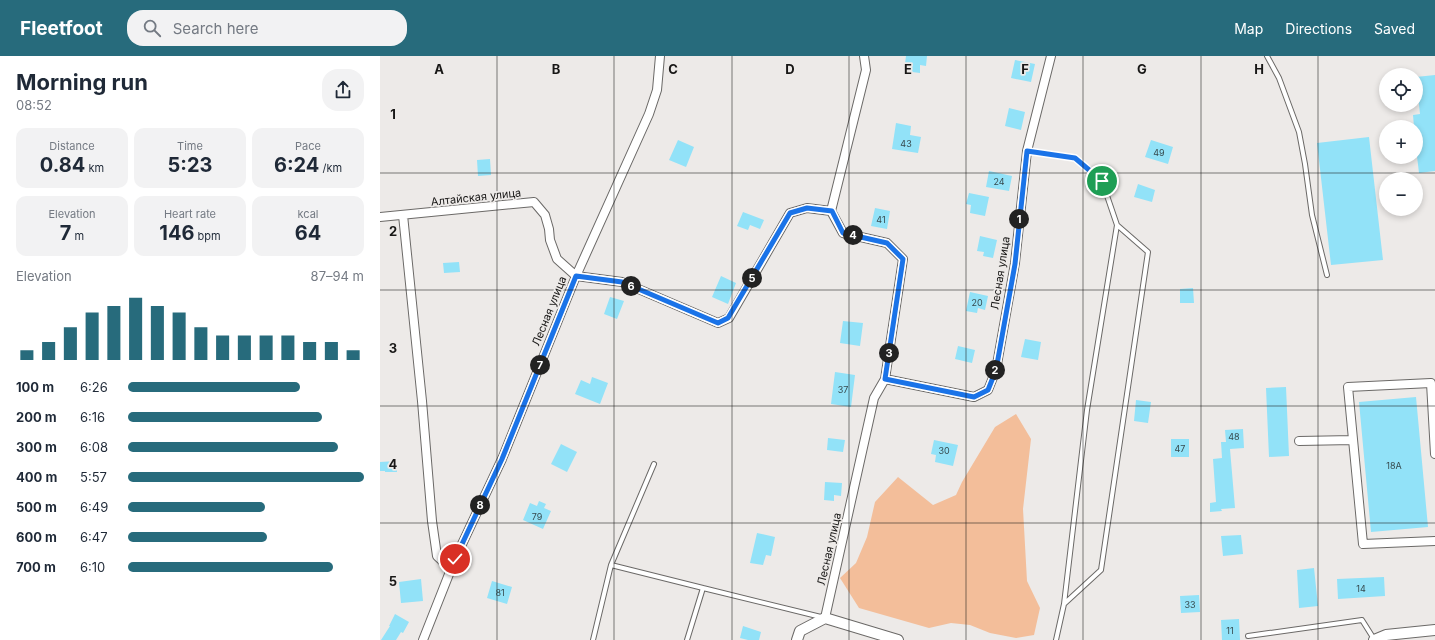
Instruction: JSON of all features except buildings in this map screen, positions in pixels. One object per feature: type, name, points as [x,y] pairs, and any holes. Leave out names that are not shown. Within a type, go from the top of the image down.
[{"type":"street","name":"Лесная улица","points":[[423,640],[451,569],[502,459],[576,276],[649,114],[657,90],[660,56]]},
{"type":"street","points":[[576,276],[622,282],[718,323],[728,318],[790,213],[807,208],[832,211],[866,70],[864,56]]},
{"type":"street","name":"Лесная улица","points":[[885,379],[974,397],[988,390],[996,370],[1015,264],[1027,151],[1051,56]]},
{"type":"street","name":"Алтайская улица","points":[[380,217],[534,202],[545,215],[550,240],[557,259],[576,276]]},
{"type":"street","name":"Лесная улица","points":[[825,618],[874,398],[885,379],[903,259],[887,243],[843,233],[832,211]]},
{"type":"street","points":[[403,215],[422,401],[432,521],[437,556],[451,569]]},
{"type":"street","points":[[1435,454],[1431,382],[1348,388],[1363,544],[1435,541]]},
{"type":"street","points":[[1299,441],[1353,440]]},
{"type":"street","points":[[797,640],[800,631],[825,618],[898,640]]},
{"type":"street","points":[[1374,640],[1386,635],[1435,630]]},
{"type":"lane","points":[[1267,56],[1279,78],[1299,132],[1312,215],[1327,275]]},
{"type":"lane","points":[[1027,151],[1075,158],[1102,181],[1116,225],[1087,410],[1064,604],[1056,640]]},
{"type":"lane","points":[[1064,604],[1101,570],[1148,252],[1116,225]]},
{"type":"lane","points":[[593,640],[611,565],[654,464]]},
{"type":"lane","points":[[611,565],[825,618]]},
{"type":"lane","points":[[687,640],[704,588]]},
{"type":"lane","points":[[1248,636],[1362,620],[1374,640]]},
{"type":"shaded area","points":[[1016,414],[1031,439],[1023,509],[1027,581],[1040,608],[1034,635],[1016,638],[990,633],[970,625],[951,623],[929,628],[859,608],[840,578],[856,563],[867,537],[875,502],[898,477],[933,505],[956,495],[962,482],[995,427]]},
{"type":"route","points":[[455,559],[502,459],[576,276],[622,282],[718,323],[728,318],[790,213],[807,208],[832,211],[843,233],[887,243],[903,259],[885,379],[974,397],[988,390],[996,370],[1015,264],[1027,151],[1075,158],[1102,181]]}]
